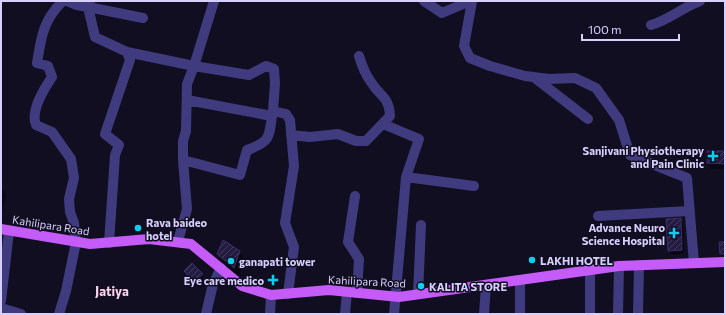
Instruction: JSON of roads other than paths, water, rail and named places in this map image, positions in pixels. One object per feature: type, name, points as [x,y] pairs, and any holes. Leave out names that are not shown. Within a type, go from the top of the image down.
[{"type":"main road","name":"Kahilipara Road","points":[[5,230],[90,244],[149,239],[178,241],[191,244],[242,286],[271,295],[329,290],[395,296],[619,266],[725,262]]},
{"type":"street","points":[[59,314],[66,291],[76,242],[69,199],[74,178],[71,159],[52,132],[36,125],[34,119],[42,92],[52,77],[48,66],[37,63],[42,32],[55,9],[63,1]]},
{"type":"street","points":[[67,1],[77,5],[89,4],[143,18]]},
{"type":"street","points":[[178,241],[187,208],[183,141],[186,131],[187,84],[214,1]]},
{"type":"street","points":[[424,1],[442,13],[471,1]]},
{"type":"street","points":[[471,1],[464,46],[470,58],[490,66],[533,77],[549,79],[575,78],[596,88],[619,120],[630,155],[687,178],[694,263]]},
{"type":"street","points":[[651,25],[662,22],[691,4],[700,1]]},
{"type":"street","points":[[89,4],[95,37],[127,52],[194,66],[249,75],[266,66],[274,69],[275,83],[268,137],[262,144],[247,150],[240,175],[183,160]]},
{"type":"street","points":[[109,243],[115,155],[119,145],[105,134],[130,60],[127,52]]},
{"type":"street","points":[[291,135],[310,137],[338,134],[356,140],[366,141],[390,116],[390,107],[385,97],[371,84],[359,56]]},
{"type":"street","points":[[533,77],[588,119]]},
{"type":"street","points":[[187,100],[272,114],[286,114],[290,120],[294,166],[284,223],[294,247],[288,294]]},
{"type":"street","points":[[383,124],[419,139],[406,177],[394,314]]},
{"type":"street","points":[[406,177],[474,186]]},
{"type":"street","points":[[345,314],[352,292],[359,259],[348,242],[355,196]]},
{"type":"street","points":[[598,216],[689,211]]},
{"type":"street","points":[[418,294],[421,225]]},
{"type":"street","points":[[1,300],[5,230]]},
{"type":"street","points":[[638,314],[639,265]]},
{"type":"street","points":[[618,314],[619,266]]},
{"type":"street","points":[[206,314],[213,284],[221,268]]},
{"type":"street","points":[[590,270],[590,314]]},
{"type":"street","points":[[520,280],[520,314]]},
{"type":"street","points":[[484,314],[486,285]]},
{"type":"street","points":[[270,314],[271,295]]},
{"type":"street","points":[[1,308],[20,314]]},
{"type":"place","name":"Sanjivani Physiotherapy and Pain Clinic","points":[[713,156]]},
{"type":"place","name":"Rava baideo hotel","points":[[138,228]]},
{"type":"place","name":"Advance Neuro Science Hospital","points":[[674,233]]},
{"type":"place","name":"LAKHI HOTEL","points":[[532,260]]},
{"type":"place","name":"ganapati tower","points":[[231,261]]},
{"type":"place","name":"Eye care medico","points":[[273,280]]},
{"type":"place","name":"KALITA STORE","points":[[421,286]]},
{"type":"district","name":"Jatiya","points":[[112,291]]}]
